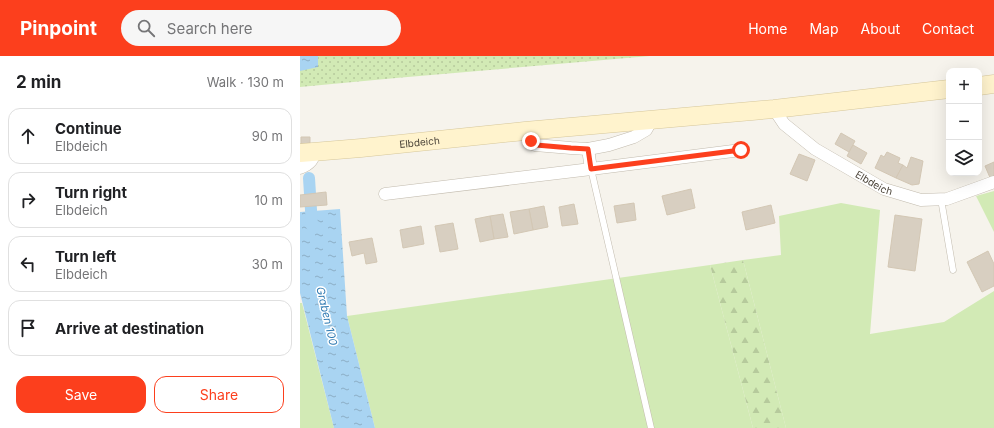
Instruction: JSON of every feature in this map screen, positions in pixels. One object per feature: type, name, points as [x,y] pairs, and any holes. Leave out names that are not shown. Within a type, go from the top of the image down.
[{"type":"street","points":[[982,86],[994,84]]},
{"type":"street","name":"Elbdeich","points":[[307,153],[524,131],[774,109],[946,89]]},
{"type":"street","name":"Elbdeich","points":[[774,109],[784,124],[815,149],[884,189],[921,200],[947,199],[994,182]]},
{"type":"street","points":[[524,131],[536,145],[588,149],[609,145],[634,137],[649,127],[650,120]]},
{"type":"street","points":[[588,149],[591,169]]},
{"type":"street","points":[[385,194],[741,150]]},
{"type":"street","name":"Elbdeich","points":[[300,168],[313,159],[307,153]]},
{"type":"lane","points":[[591,169],[651,428]]},
{"type":"lane","points":[[941,199],[953,270]]},
{"type":"green space","points":[[300,56],[650,56],[300,87]]},
{"type":"green space","points":[[994,191],[994,232],[976,196]]},
{"type":"green space","points":[[841,203],[880,210],[870,334],[944,322],[994,291],[994,428],[786,428],[743,260],[781,255],[779,216]]},
{"type":"green space","points":[[743,260],[786,428],[753,428],[710,265]]},
{"type":"green space","points":[[710,265],[753,428],[375,428],[347,316]]},
{"type":"green space","points":[[300,303],[302,303],[334,428],[300,428]]},
{"type":"water","points":[[300,56],[318,56],[318,67],[300,71]]},
{"type":"water","points":[[340,209],[347,316],[375,428],[334,428],[300,293],[300,212]]},
{"type":"building","points":[[841,133],[855,141],[849,152],[835,144]]},
{"type":"building","points":[[301,137],[310,137],[310,143],[301,144]]},
{"type":"building","points":[[853,145],[867,153],[861,164],[847,156]]},
{"type":"building","points":[[887,152],[900,158],[898,163],[903,165],[896,178],[875,168],[881,155],[884,157]]},
{"type":"building","points":[[799,154],[815,160],[807,181],[790,174]]},
{"type":"building","points":[[911,157],[923,161],[919,184],[912,185],[896,178],[903,165],[907,168]]},
{"type":"building","points":[[994,162],[994,178],[991,180],[985,166]]},
{"type":"building","points":[[691,189],[695,208],[667,215],[662,196]]},
{"type":"building","points":[[326,192],[327,205],[300,207],[300,195]]},
{"type":"building","points":[[634,203],[636,220],[617,223],[614,206]]},
{"type":"building","points":[[574,204],[578,224],[562,226],[559,207]]},
{"type":"building","points":[[771,205],[775,223],[746,230],[742,212]]},
{"type":"building","points":[[544,206],[548,227],[533,230],[529,209]]},
{"type":"building","points":[[529,209],[533,230],[514,234],[510,212]]},
{"type":"building","points":[[503,214],[508,237],[494,239],[490,216]]},
{"type":"building","points":[[895,215],[922,219],[915,271],[888,267]]},
{"type":"building","points":[[490,216],[494,239],[480,242],[475,219]]},
{"type":"building","points":[[453,223],[458,249],[440,252],[435,226]]},
{"type":"building","points":[[421,226],[424,244],[403,248],[400,230]]},
{"type":"building","points":[[372,238],[377,262],[366,264],[364,253],[352,256],[349,242]]},
{"type":"building","points":[[988,251],[994,264],[994,286],[982,292],[967,262]]},
{"type":"waterway","name":"Graben 100","points":[[309,178],[312,226]]},
{"type":"route","points":[[531,141],[536,145],[588,149],[591,169],[741,150]]}]
